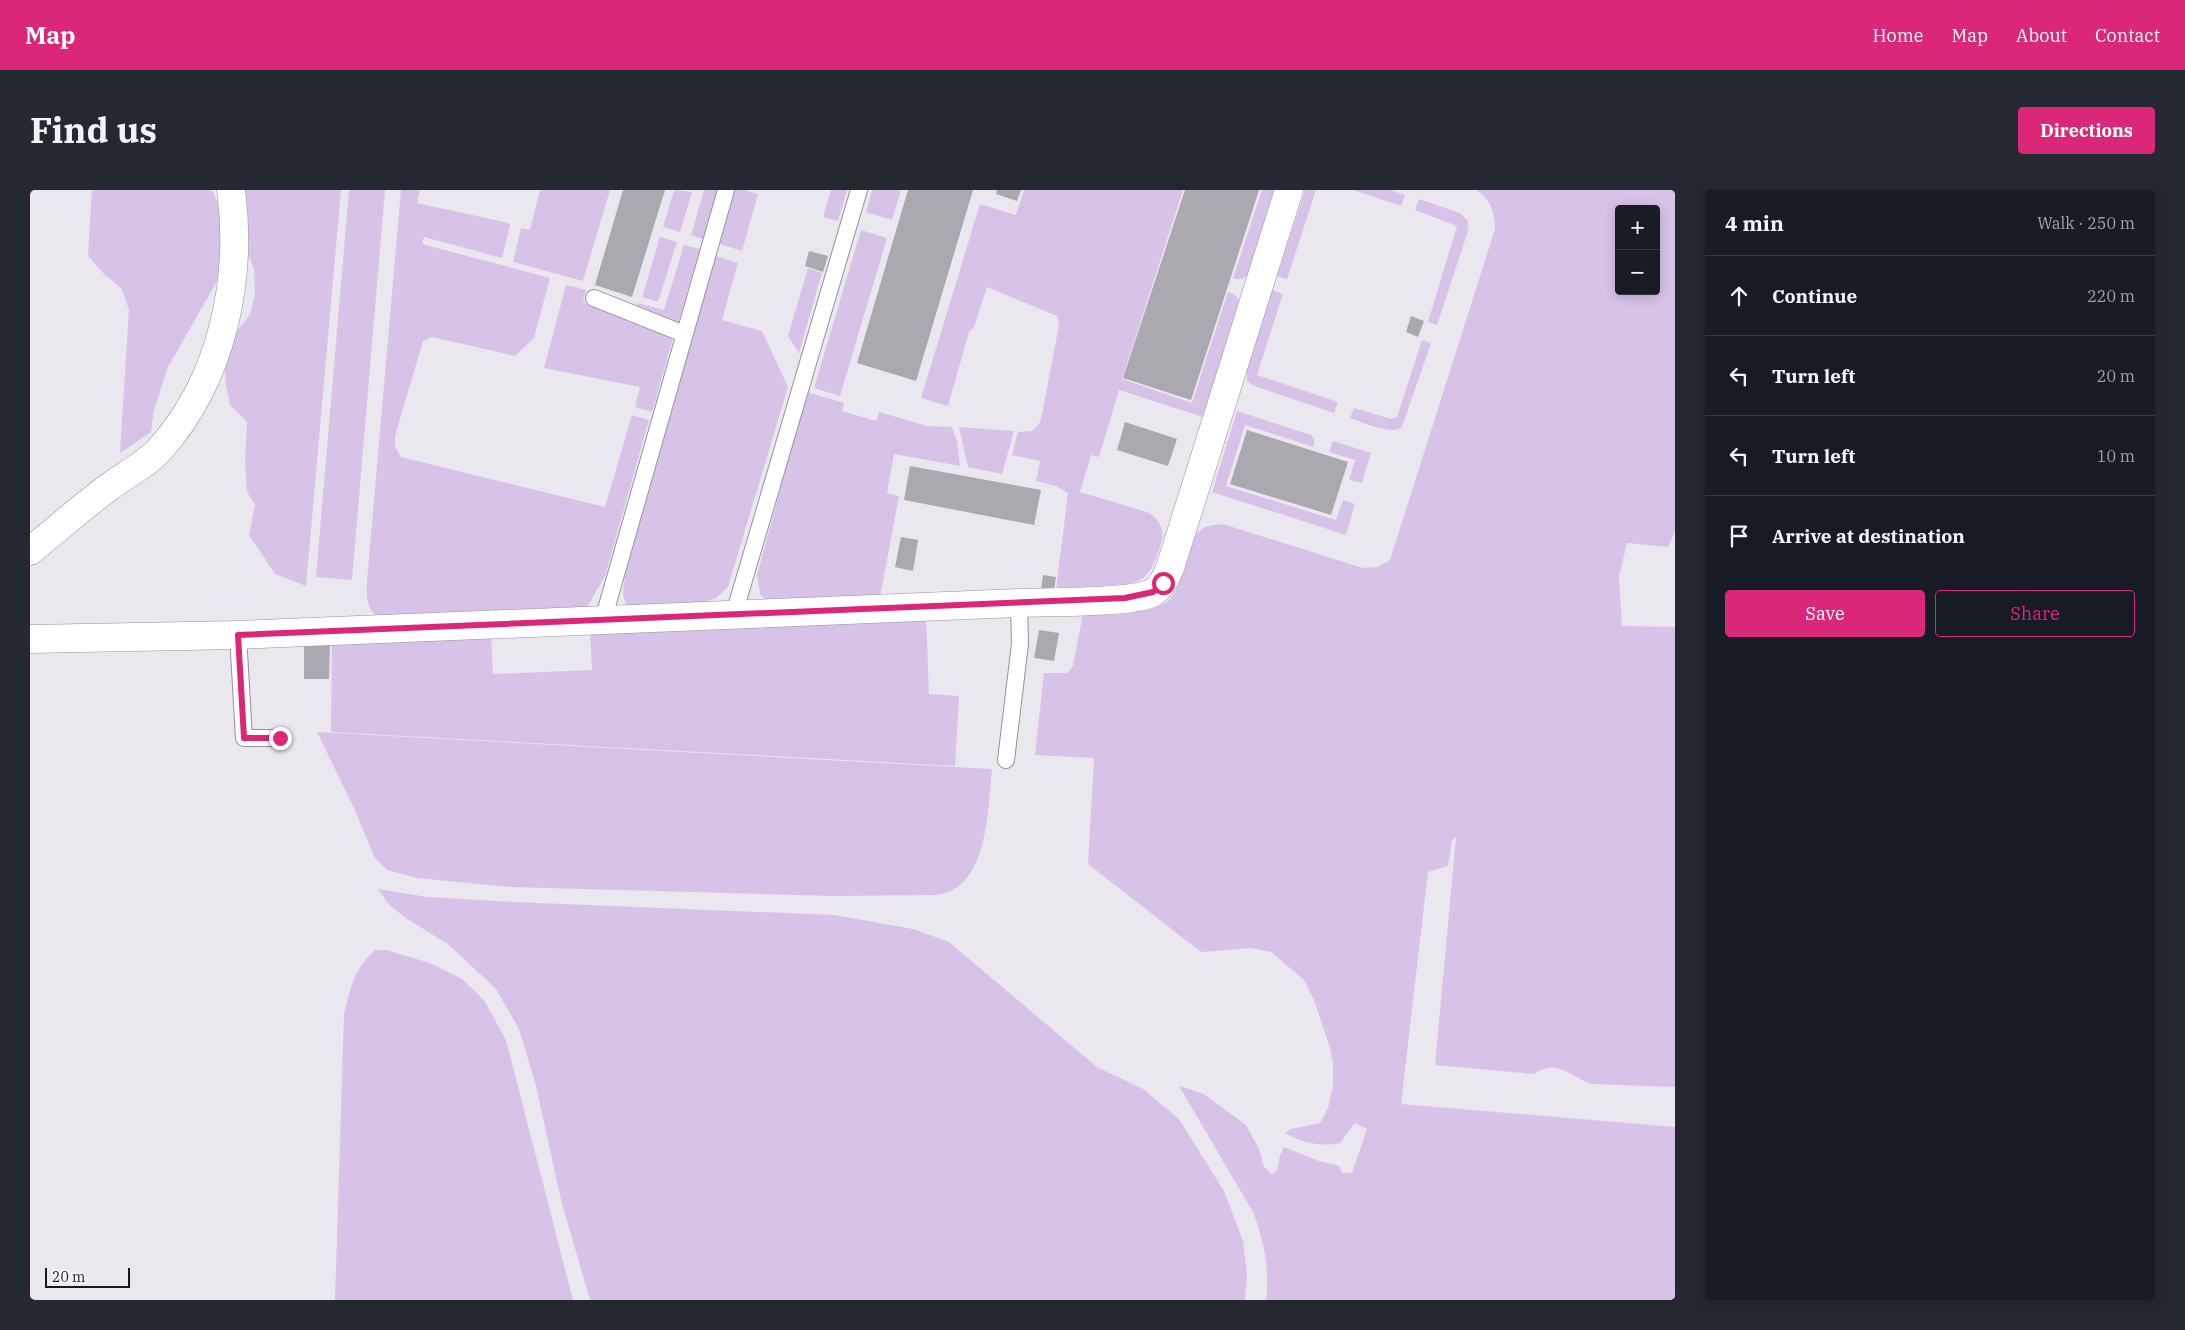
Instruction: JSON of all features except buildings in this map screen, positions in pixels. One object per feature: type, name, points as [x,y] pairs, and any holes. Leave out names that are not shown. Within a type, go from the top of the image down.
[{"type":"street","points":[[30,551],[107,488],[159,450],[184,419],[207,375],[223,332],[233,281],[234,237],[231,190]]},
{"type":"street","points":[[30,639],[238,635],[1020,603],[1142,596],[1153,592],[1163,583],[1170,568],[1289,190]]},
{"type":"lane","points":[[603,620],[726,190]]},
{"type":"lane","points":[[734,614],[859,190]]},
{"type":"lane","points":[[594,298],[684,334]]},
{"type":"lane","points":[[1006,760],[1020,644],[1020,603]]},
{"type":"lane","points":[[238,635],[244,738],[280,738]]},
{"type":"shaded area","points":[[92,190],[212,190],[224,218],[224,269],[168,367],[154,410],[151,432],[120,453],[129,310],[122,289],[105,275],[88,256]]},
{"type":"shaded area","points":[[242,190],[341,190],[306,586],[275,574],[249,535],[255,505],[247,492],[245,460],[247,422],[230,405],[226,385],[224,350],[250,315],[255,294],[254,269],[249,256]]},
{"type":"shaded area","points":[[349,190],[385,190],[352,580],[316,577]]},
{"type":"shaded area","points":[[401,190],[420,190],[417,203],[509,223],[510,225],[502,258],[424,237],[422,244],[550,278],[534,338],[515,356],[432,337],[423,341],[395,436],[395,446],[401,457],[605,507],[632,415],[649,420],[605,576],[587,607],[379,617],[369,606],[367,581]]},
{"type":"shaded area","points":[[540,190],[610,190],[583,281],[513,262],[521,228],[530,230]]},
{"type":"shaded area","points":[[674,190],[692,192],[680,232],[663,227]]},
{"type":"shaded area","points":[[704,190],[718,190],[703,239],[691,235]]},
{"type":"shaded area","points":[[735,190],[745,190],[758,194],[742,251],[720,244]]},
{"type":"shaded area","points":[[831,190],[847,190],[838,221],[823,217]]},
{"type":"shaded area","points":[[872,190],[901,190],[892,220],[866,212]]},
{"type":"shaded area","points":[[1024,190],[1183,190],[1122,379],[1192,403],[1228,292],[1236,296],[1239,301],[1203,417],[1119,390],[1099,457],[1091,455],[1080,492],[1147,512],[1157,520],[1161,527],[1162,540],[1153,566],[1147,575],[1136,582],[1101,588],[1056,590],[1068,493],[1056,486],[1036,481],[1040,461],[1012,455],[1018,432],[1032,431],[1039,424],[1042,415],[1059,325],[1057,316],[987,287],[974,327],[969,332],[948,406],[921,398],[980,204],[1016,215]]},
{"type":"shaded area","points":[[1262,190],[1277,190],[1250,272],[1243,278],[1233,278]]},
{"type":"shaded area","points":[[1305,190],[1316,190],[1287,279],[1277,276]]},
{"type":"shaded area","points":[[1353,190],[1390,190],[1405,195],[1401,206]]},
{"type":"shaded area","points":[[1476,190],[1675,190],[1675,532],[1668,547],[1627,543],[1619,577],[1622,626],[1675,627],[1675,1087],[1592,1084],[1557,1068],[1544,1069],[1533,1074],[1435,1065],[1456,837],[1452,840],[1448,866],[1428,872],[1401,1104],[1675,1127],[1675,1300],[1266,1300],[1267,1266],[1253,1212],[1179,1086],[1204,1094],[1246,1125],[1259,1149],[1264,1167],[1272,1174],[1277,1171],[1280,1155],[1284,1147],[1319,1161],[1339,1166],[1342,1173],[1352,1173],[1367,1129],[1355,1123],[1340,1143],[1326,1145],[1305,1142],[1285,1133],[1291,1129],[1320,1123],[1328,1108],[1333,1086],[1333,1063],[1330,1048],[1314,1000],[1304,980],[1271,952],[1251,948],[1201,952],[1088,864],[1094,758],[1035,755],[1044,673],[1067,673],[1073,666],[1083,613],[1140,610],[1167,602],[1175,592],[1180,580],[1192,541],[1199,531],[1210,526],[1226,525],[1363,568],[1378,567],[1390,560],[1495,229],[1491,207]]},
{"type":"shaded area","points":[[1419,199],[1460,213],[1468,221],[1468,231],[1437,325],[1428,322],[1457,226],[1415,210]]},
{"type":"shaded area","points":[[861,230],[887,238],[840,396],[814,388]]},
{"type":"shaded area","points":[[660,237],[677,242],[658,302],[642,297]]},
{"type":"shaded area","points":[[684,245],[700,249],[678,323],[636,307],[638,303],[664,310]]},
{"type":"shaded area","points":[[716,256],[738,263],[722,320],[762,331],[788,387],[728,587],[716,598],[701,603],[628,606],[623,594],[626,572]]},
{"type":"shaded area","points":[[808,268],[822,273],[799,353],[788,336]]},
{"type":"shaded area","points":[[566,285],[586,290],[583,302],[673,338],[652,412],[635,407],[640,387],[544,368]]},
{"type":"shaded area","points":[[1272,290],[1283,294],[1257,375],[1338,402],[1334,413],[1254,386],[1247,381],[1247,370]]},
{"type":"shaded area","points":[[1422,340],[1431,343],[1402,427],[1391,430],[1385,429],[1350,418],[1354,408],[1391,419],[1397,417]]},
{"type":"shaded area","points":[[807,392],[844,403],[842,411],[876,421],[879,412],[927,426],[952,427],[957,441],[960,466],[894,454],[887,493],[899,496],[880,597],[768,602],[760,594],[757,575]]},
{"type":"shaded area","points":[[1237,411],[1311,435],[1314,439],[1314,447],[1245,425],[1226,486],[1336,520],[1343,500],[1355,504],[1346,535],[1212,492]]},
{"type":"shaded area","points":[[959,427],[1014,431],[1002,474],[968,467]]},
{"type":"shaded area","points":[[1333,441],[1371,453],[1362,483],[1349,480],[1355,460],[1329,452]]},
{"type":"shaded area","points":[[926,617],[929,694],[959,696],[955,766],[331,732],[332,641],[491,635],[493,674],[592,670],[590,631]]},
{"type":"shaded area","points":[[317,732],[992,769],[984,837],[972,870],[963,882],[950,891],[935,895],[831,896],[510,887],[417,878],[387,870],[375,858],[353,806]]},
{"type":"shaded area","points":[[378,889],[427,897],[834,915],[913,929],[949,942],[1097,1067],[1143,1089],[1179,1119],[1224,1191],[1243,1241],[1247,1275],[1245,1300],[590,1300],[561,1200],[536,1086],[519,1029],[496,989],[448,944],[407,919],[389,905]]},
{"type":"shaded area","points":[[375,950],[386,950],[430,963],[462,979],[484,1000],[506,1040],[573,1300],[335,1300],[344,1015],[357,972]]},
{"type":"route","points":[[280,738],[244,738],[238,635],[1125,598],[1142,596],[1153,592],[1163,583]]}]
